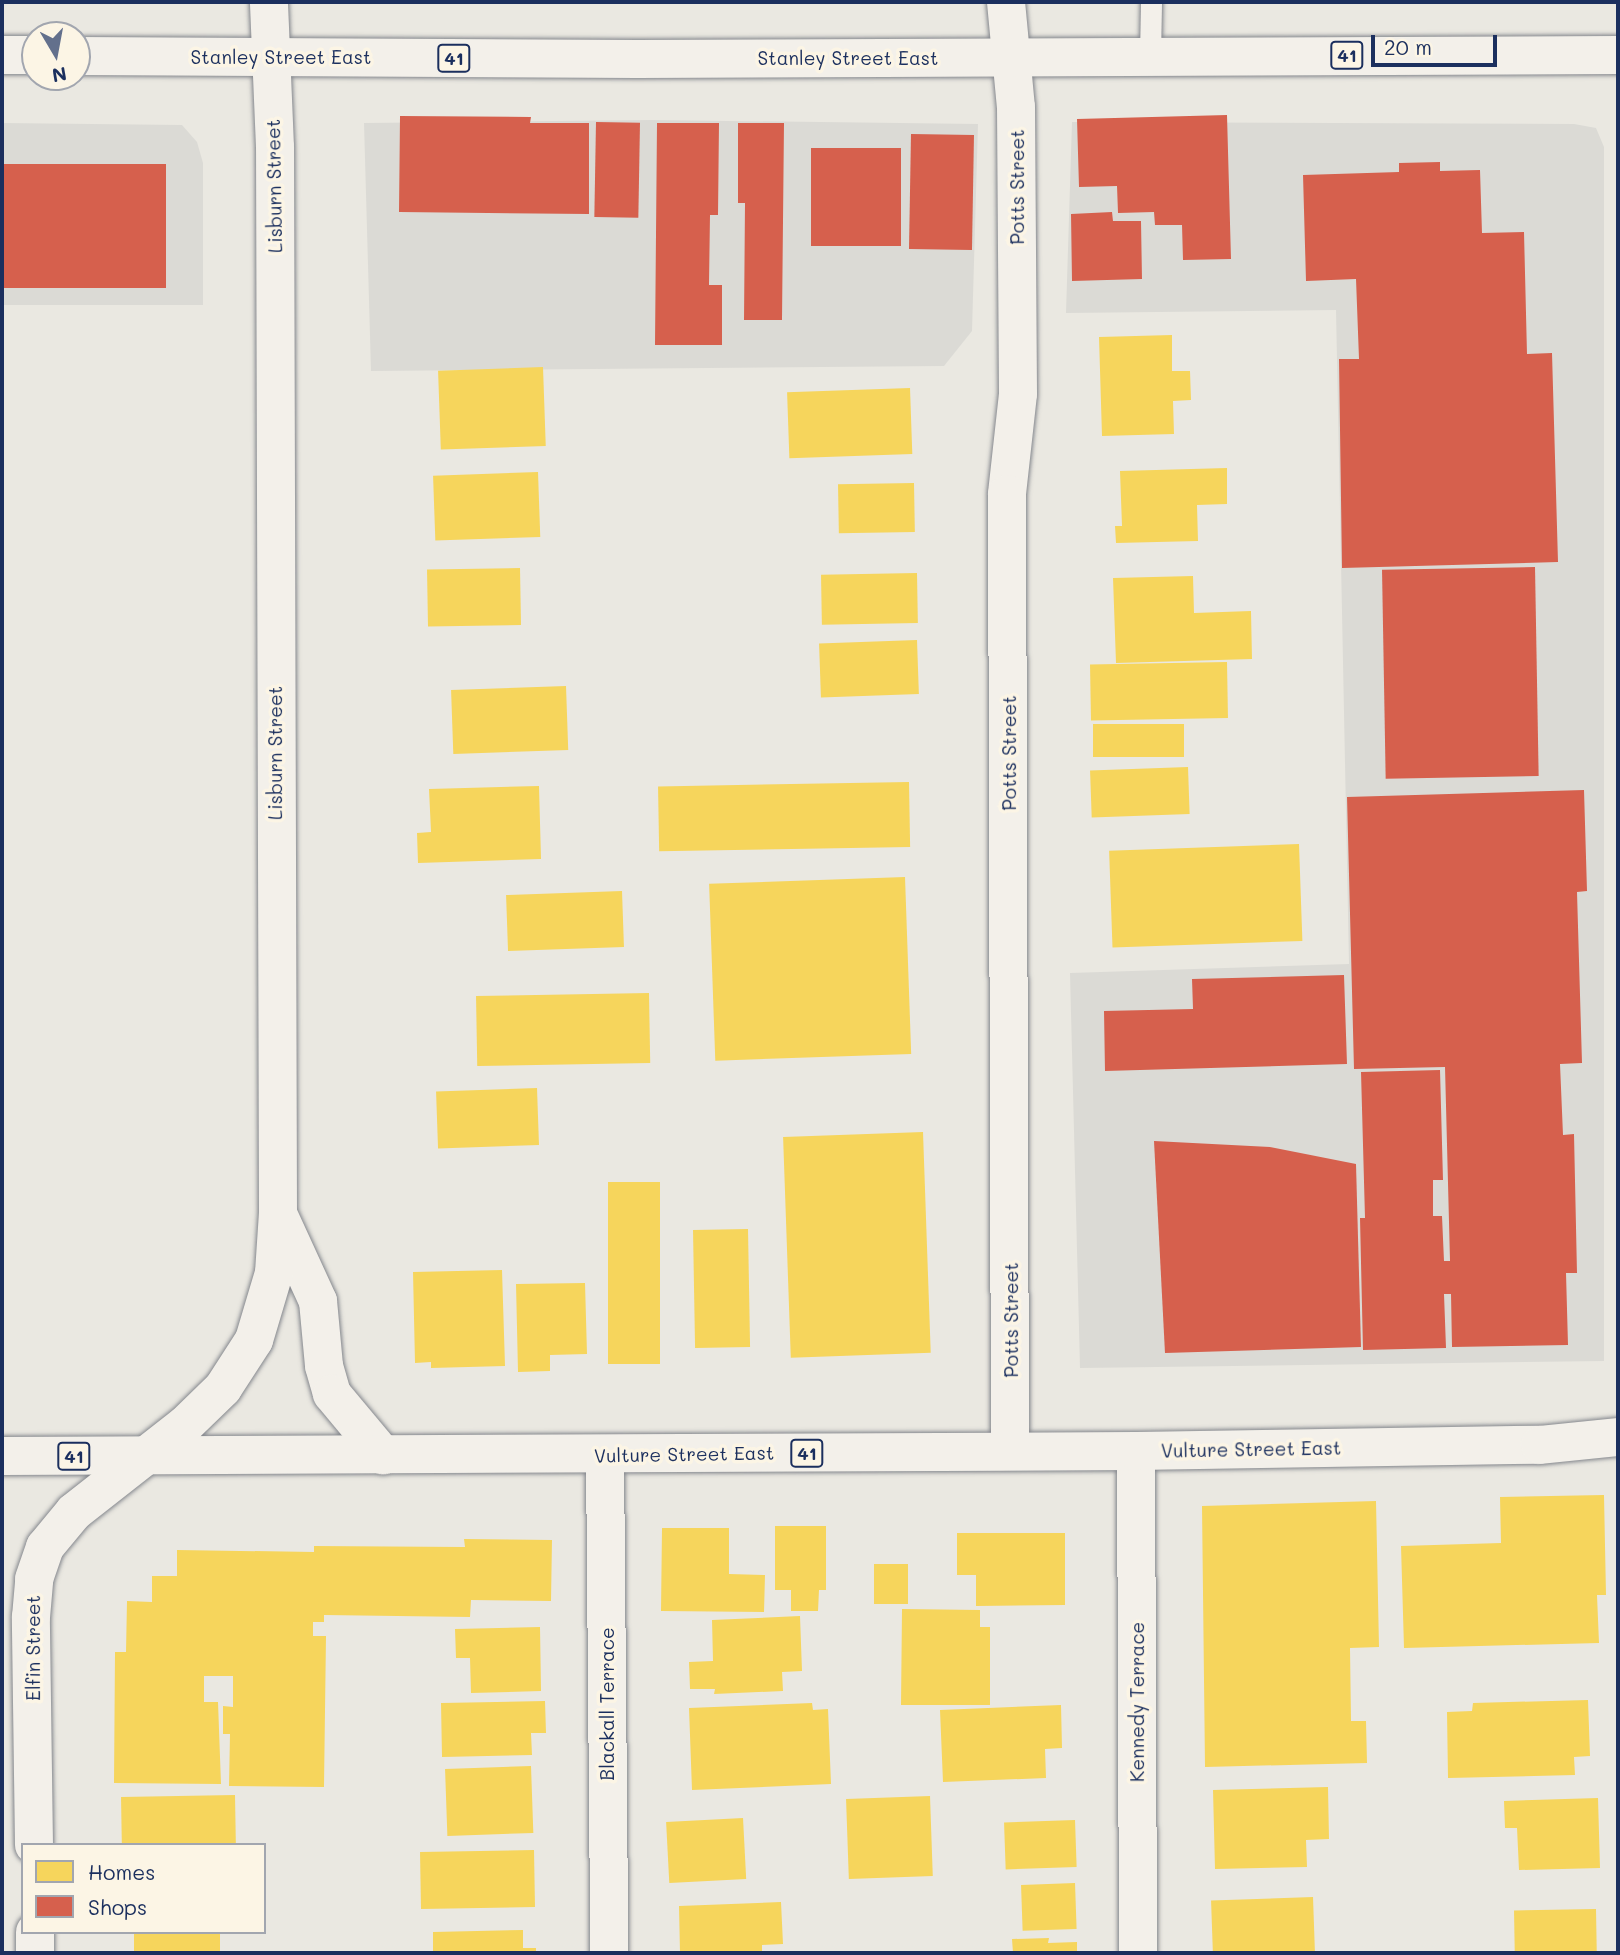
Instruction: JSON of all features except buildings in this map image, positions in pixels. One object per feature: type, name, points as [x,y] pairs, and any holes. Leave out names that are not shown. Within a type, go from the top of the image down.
[{"type":"main road","name":"Lisburn Street","points":[[146,1457],[212,1401],[254,1340],[274,1273],[278,1213],[275,146],[269,2]]},
{"type":"main road","name":"Potts Street","points":[[1006,2],[1016,107],[1018,394],[1007,494],[1010,1450]]},
{"type":"main road","points":[[2,55],[21,55]]},
{"type":"main road","name":"Stanley Street East","points":[[91,55],[1618,55]]},
{"type":"main road","points":[[278,1213],[318,1301],[324,1366],[332,1394],[383,1455]]},
{"type":"main road","name":"Vulture Street East","points":[[2,1456],[1136,1451],[1540,1445],[1618,1437]]},
{"type":"main road","name":"Kennedy Terrace","points":[[1136,1451],[1138,1953]]},
{"type":"main road","name":"Blackall Terrace","points":[[605,1455],[609,1953]]},
{"type":"main road","name":"Elfin Street","points":[[34,1843],[32,1617],[37,1569],[44,1547],[65,1521],[146,1457]]},
{"type":"main road","points":[[35,1934],[35,1953]]},
{"type":"lane","points":[[1150,56],[1151,2]]},
{"type":"shaded area","points":[[651,120],[978,124],[972,331],[944,366],[371,371],[364,123]]},
{"type":"shaded area","points":[[1072,122],[1574,124],[1596,128],[1604,147],[1604,1361],[1080,1368],[1070,973],[1349,964],[1336,310],[1066,313]]},
{"type":"shaded area","points":[[2,123],[182,125],[197,142],[203,163],[203,305],[2,305]]}]
